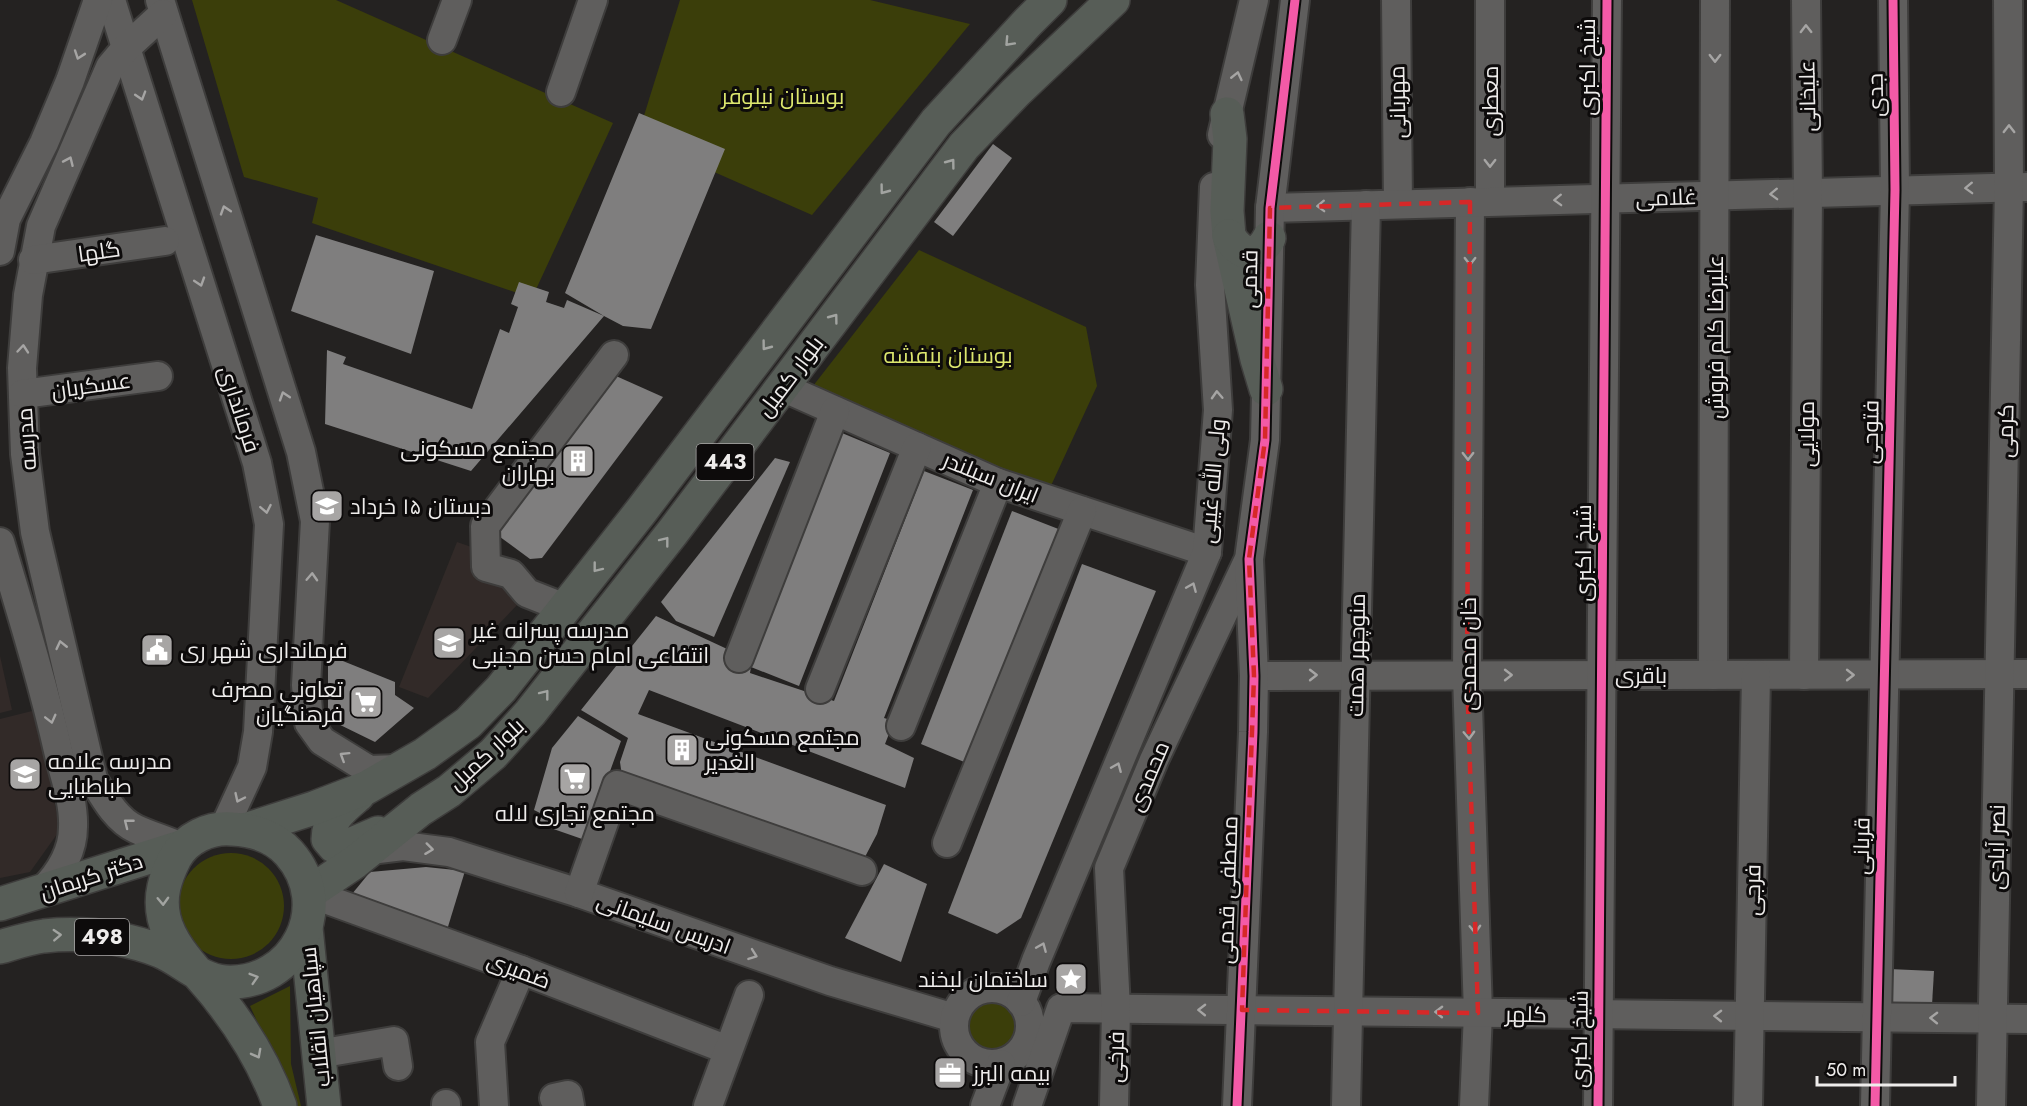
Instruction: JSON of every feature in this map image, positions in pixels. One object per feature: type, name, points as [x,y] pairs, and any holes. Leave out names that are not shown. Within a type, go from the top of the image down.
[{"type":"main road","name":"بلوار کمیل","points":[[236,829],[314,808],[366,788],[425,754],[468,723],[501,689],[642,510],[936,122],[1050,0]]},
{"type":"main road","name":"بلوار کمیل","points":[[309,893],[448,791],[493,754],[530,713],[672,533],[964,146],[1113,0]]},
{"type":"main road","points":[[1227,114],[1230,139],[1228,236],[1266,389]]},
{"type":"main road","points":[[1228,236],[1237,248],[1248,253],[1261,249],[1269,223]]},
{"type":"main road","points":[[366,788],[334,817],[328,829],[328,838],[334,846],[343,848],[358,842],[421,809]]},
{"type":"main road","points":[[236,829],[270,837],[288,852],[302,871],[309,893],[306,928],[294,952],[274,970],[250,981],[223,982],[197,974],[176,943],[164,920],[163,884],[181,847],[201,834],[236,829]]},
{"type":"main road","name":"دکتر کریمان","points":[[0,904],[181,847]]},
{"type":"main road","name":"سپاهیان انقلاب","points":[[306,928],[324,1106]]},
{"type":"main road","name":"دکتر کریمان","points":[[0,946],[42,936],[79,934],[115,938],[161,952],[197,974]]},
{"type":"main road","name":"سپاهیان انقلاب","points":[[197,974],[219,998],[251,1043],[270,1079],[280,1106]]},
{"type":"street","points":[[0,251],[3,220],[44,143],[70,81],[98,0]]},
{"type":"street","name":"فرمانداری","points":[[111,0],[257,463],[269,524],[258,732],[252,767],[236,829]]},
{"type":"street","points":[[442,40],[457,0]]},
{"type":"street","points":[[561,92],[593,0]]},
{"type":"street","name":"ولی الله غیبی","points":[[1021,1002],[1207,552],[1218,410],[1210,285],[1212,199],[1222,132],[1254,0]]},
{"type":"street","name":"قدمی","points":[[1249,559],[1265,440],[1269,223],[1295,0]]},
{"type":"street","name":"مهربانی","points":[[1395,0],[1398,204]]},
{"type":"street","name":"معطری","points":[[1480,202],[1490,0]]},
{"type":"street","name":"شیخ اکبری","points":[[1598,1106],[1607,0]]},
{"type":"street","name":"علیرضا کلم فروش","points":[[1713,675],[1715,0]]},
{"type":"street","name":"علیخانی","points":[[1806,0],[1808,193]]},
{"type":"street","name":"جدی","points":[[1893,0],[1895,190]]},
{"type":"street","name":"کرمی","points":[[2008,0],[2018,187],[2013,674]]},
{"type":"street","name":"فرمانداری","points":[[162,7],[301,452],[315,521],[306,685],[309,723],[322,741],[369,770],[399,769]]},
{"type":"street","name":"مدرسه","points":[[162,7],[110,68],[41,226],[28,295],[22,368],[25,454],[35,532],[93,779],[110,807],[135,829],[181,847]]},
{"type":"street","name":"غلامی","points":[[1269,223],[1366,205],[2018,187]]},
{"type":"street","name":"فتوحی","points":[[1885,675],[1895,190]]},
{"type":"street","name":"مولایی","points":[[1804,675],[1808,193]]},
{"type":"street","name":"خان محمدی","points":[[1474,1106],[1478,1013],[1467,675],[1480,202]]},
{"type":"street","name":"منوچهر همت","points":[[1346,1106],[1366,205]]},
{"type":"street","points":[[3,220],[41,226]]},
{"type":"street","name":"گلها","points":[[33,260],[165,241]]},
{"type":"street","points":[[565,608],[527,593],[511,574],[486,567],[485,526],[614,356]]},
{"type":"street","name":"عسکریان","points":[[23,394],[158,376]]},
{"type":"street","name":"ایران سیلندر","points":[[782,387],[998,483],[1207,552]]},
{"type":"street","points":[[739,658],[835,411]]},
{"type":"street","points":[[820,689],[918,447]]},
{"type":"street","points":[[257,463],[301,452]]},
{"type":"street","points":[[901,726],[998,483]]},
{"type":"street","points":[[947,843],[1082,511]]},
{"type":"street","points":[[0,542],[50,715],[72,809],[74,828],[68,857],[53,880],[42,891]]},
{"type":"street","name":"مصطفی قدمی","points":[[1237,1106],[1254,676],[1249,559]]},
{"type":"street","name":"محمدی","points":[[1116,1009],[1109,868],[1154,760],[1249,559]]},
{"type":"street","name":"باقری","points":[[1254,676],[2013,674]]},
{"type":"street","name":"نصر آبادی","points":[[1990,1106],[1992,1019],[2013,674]]},
{"type":"street","name":"فرجی","points":[[1748,1106],[1756,675]]},
{"type":"street","name":"قربانی","points":[[1875,1106],[1885,675]]},
{"type":"street","points":[[579,893],[617,785],[862,871]]},
{"type":"street","name":"ادریس سلیمانی","points":[[370,850],[403,846],[449,852],[579,893],[831,981],[954,1018]]},
{"type":"street","name":"ضمیری","points":[[309,893],[521,970],[728,1050]]},
{"type":"street","points":[[494,1106],[490,1042],[521,970]]},
{"type":"street","points":[[988,988],[1001,989],[1012,994],[1021,1002],[1028,1012],[1029,1038],[1023,1050],[1013,1058],[1001,1064],[988,1065],[976,1062],[957,1044],[953,1031],[954,1018],[958,1007],[966,997],[988,988]]},
{"type":"street","points":[[708,1106],[749,994]]},
{"type":"street","name":"کلهر","points":[[1027,1106],[1061,1008],[2027,1019]]},
{"type":"street","name":"فرخی","points":[[1114,1106],[1116,1009]]},
{"type":"street","points":[[318,1054],[395,1045]]},
{"type":"street","points":[[985,1106],[1001,1064]]},
{"type":"highlighted area","points":[[1470,202],[1467,675],[1478,1013],[1242,1010],[1254,676],[1249,559],[1265,440],[1270,208]]},
{"type":"shaded area","name":"مدرسه پسرانه غیر انتفاعی امام حسن مجنبی","points":[[457,542],[486,552],[519,603],[428,698],[399,687]]},
{"type":"shaded area","points":[[0,656],[12,710],[0,713]]},
{"type":"shaded area","name":"مدرسه علامه طباطبایی","points":[[36,710],[60,830],[30,872],[0,878],[0,719]]},
{"type":"green space","points":[[192,0],[336,0],[613,123],[532,298],[312,223],[318,198],[244,177]]},
{"type":"green space","name":"بوستان نیلوفر","points":[[680,0],[870,0],[970,24],[812,215],[637,138]]},
{"type":"green space","name":"بوستان بنفشه","points":[[919,250],[1086,327],[1097,386],[1049,490],[813,386]]},
{"type":"green space","points":[[231,853],[251,857],[269,868],[280,886],[284,906],[280,926],[269,944],[251,955],[231,959],[211,955],[193,944],[182,926],[178,906],[182,886],[193,868],[211,857]]},
{"type":"green space","points":[[290,986],[291,1064],[301,1106],[292,1106],[280,1071],[250,1006]]},
{"type":"green space","points":[[988,1000],[998,1000],[1008,1004],[1016,1012],[1020,1027],[1016,1042],[1008,1050],[998,1054],[988,1054],[978,1050],[970,1042],[966,1032],[966,1022],[970,1012],[978,1004]]},
{"type":"building","points":[[639,113],[725,149],[651,329],[623,326],[565,293]]},
{"type":"building","points":[[993,144],[1012,158],[953,236],[934,222]]},
{"type":"building","points":[[316,235],[434,271],[411,354],[291,311]]},
{"type":"building","points":[[519,282],[549,292],[546,302],[564,308],[567,300],[604,316],[471,471],[325,424],[327,350],[346,357],[343,364],[472,409],[500,329],[509,333],[518,307],[511,304]]},
{"type":"building","name":"مجتمع مسکونی بهاران","points":[[616,376],[663,397],[542,558],[530,559],[485,526]]},
{"type":"building","name":"مجتمع مسکونی الغدیر","points":[[842,433],[890,453],[799,686],[751,667],[750,673],[834,701],[924,471],[973,490],[884,718],[894,721],[885,744],[914,758],[905,788],[649,690],[638,714],[886,805],[877,834],[856,874],[624,791],[620,762],[628,738],[581,710],[656,616],[753,661]]},
{"type":"building","points":[[775,458],[790,462],[714,637],[676,621],[661,602]]},
{"type":"building","points":[[1012,511],[1061,530],[969,764],[921,744]]},
{"type":"building","points":[[1082,564],[1156,591],[1021,918],[997,934],[948,913]]},
{"type":"building","name":"تعاونی مصرف فرهنگیان","points":[[328,655],[395,682],[395,695],[414,708],[375,742],[328,719]]},
{"type":"building","name":"مجتمع تجاری لاله","points":[[578,716],[621,741],[585,840],[539,824],[542,814],[534,810],[552,748]]},
{"type":"building","points":[[884,864],[927,884],[901,962],[845,938]]},
{"type":"building","points":[[426,867],[465,871],[447,930],[352,894],[370,872]]},
{"type":"building","points":[[1889,969],[1934,971],[1932,1005],[1887,1002]]},
{"type":"cycle path","points":[[1237,1106],[1253,732],[1254,676],[1249,559],[1265,440],[1270,208],[1295,0]]},
{"type":"cycle path","points":[[1598,1106],[1607,0]]},
{"type":"cycle path","points":[[1875,1106],[1895,190],[1893,0]]},
{"type":"place","name":"مجتمع مسکونی بهاران","points":[[578,461]]},
{"type":"place","name":"دبستان ۱۵ خرداد","points":[[327,506]]},
{"type":"place","name":"مدرسه پسرانه غیر انتفاعی امام حسن مجنبی","points":[[449,643]]},
{"type":"place","name":"فرمانداری شهر ری","points":[[157,650]]},
{"type":"place","name":"تعاونی مصرف فرهنگیان","points":[[366,702]]},
{"type":"place","name":"مجتمع مسکونی الغدیر","points":[[682,750]]},
{"type":"place","name":"مدرسه علامه طباطبایی","points":[[25,774]]},
{"type":"place","name":"مجتمع تجاری لاله","points":[[575,779]]},
{"type":"place","name":"ساختمان لبخند","points":[[1071,979]]},
{"type":"place","name":"بیمه البرز","points":[[950,1073]]}]
